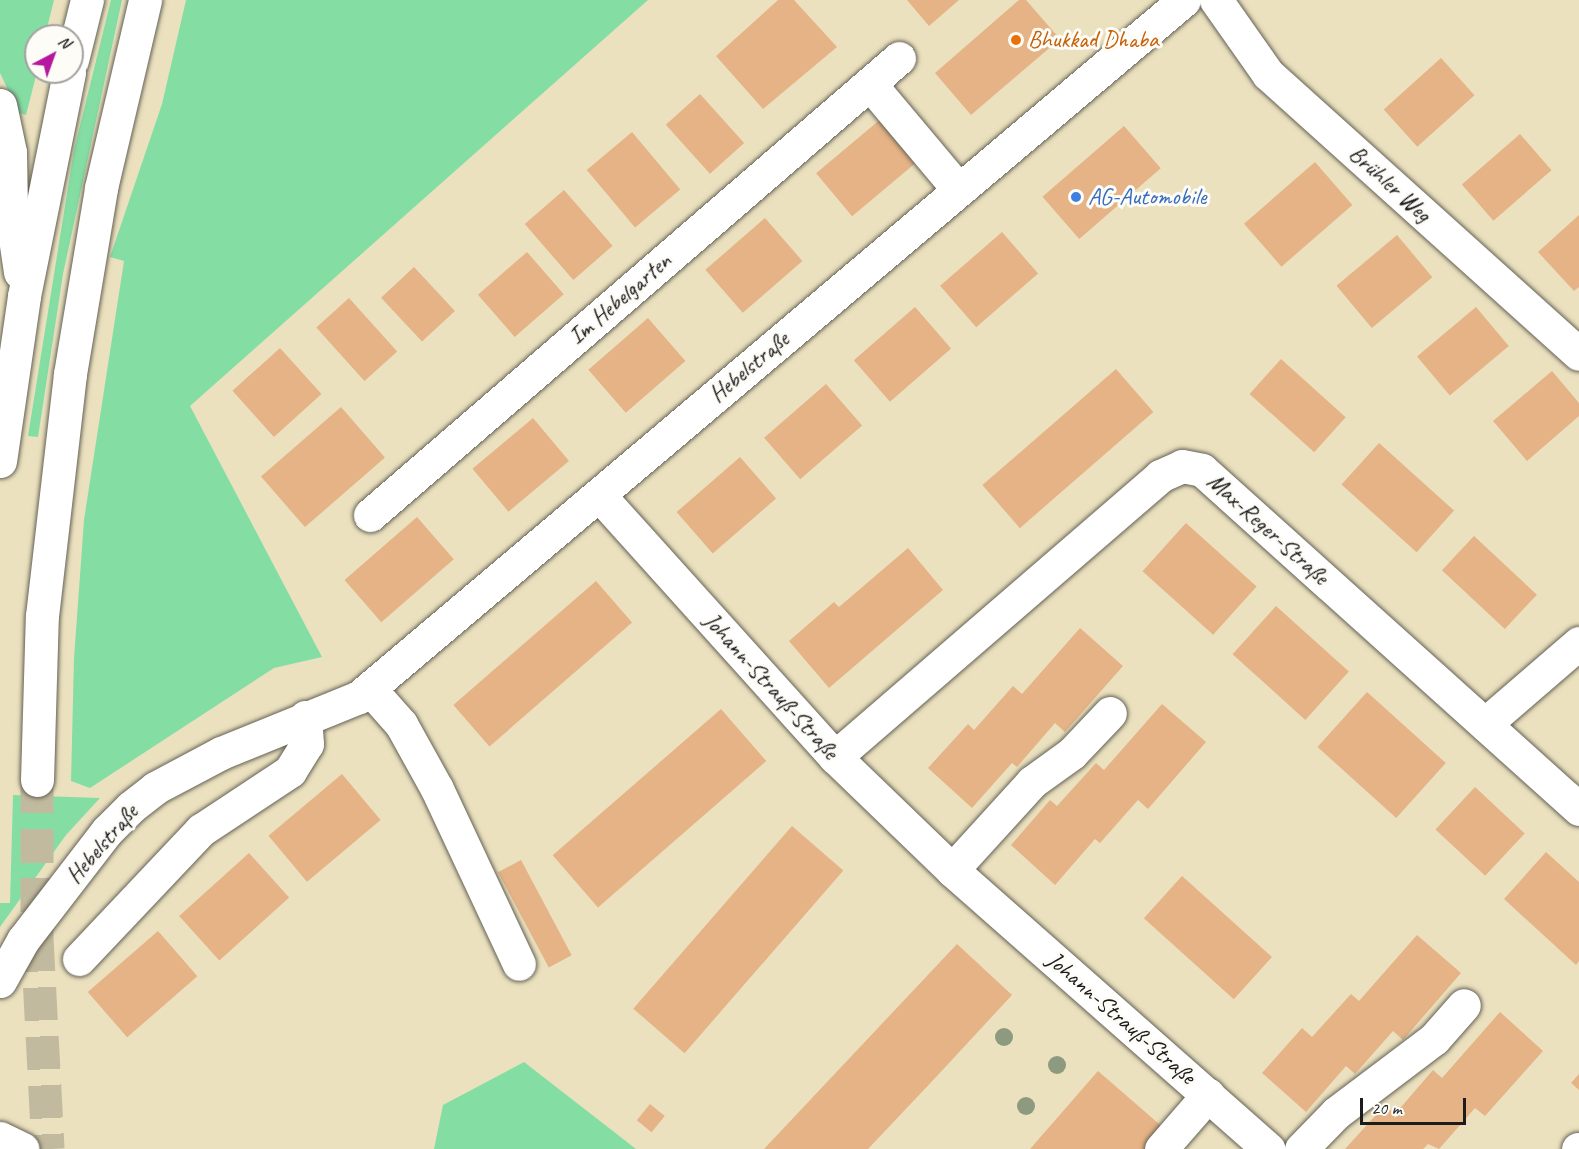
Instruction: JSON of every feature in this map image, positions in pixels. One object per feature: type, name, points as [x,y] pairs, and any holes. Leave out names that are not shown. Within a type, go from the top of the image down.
[{"type":"main road","points":[[81,24],[87,0]]},
{"type":"main road","points":[[37,780],[42,616],[70,374],[101,188],[146,0]]},
{"type":"main road","name":"Hebelstraße","points":[[0,981],[23,940],[106,831],[131,807],[155,788],[221,753],[305,717],[359,698],[1184,0]]},
{"type":"main road","name":"Brühler Weg","points":[[1216,0],[1268,74],[1579,354]]},
{"type":"main road","name":"Im Hebelgarten","points":[[370,515],[899,58]]},
{"type":"main road","points":[[0,461],[24,296],[67,84]]},
{"type":"main road","points":[[870,84],[959,190]]},
{"type":"main road","points":[[0,105],[10,152],[11,211],[24,296]]},
{"type":"main road","name":"Max-Reger-Straße","points":[[835,757],[1160,476],[1182,466],[1202,470],[1579,809]]},
{"type":"main road","name":"Johann-Strauß-Straße","points":[[599,495],[835,757],[952,870],[1268,1149]]},
{"type":"main road","points":[[1485,724],[1579,643]]},
{"type":"main road","points":[[370,688],[401,724],[432,780],[519,964]]},
{"type":"main road","points":[[952,870],[1032,782],[1071,753],[1110,713]]},
{"type":"main road","points":[[79,959],[201,830],[290,771],[307,744],[305,717]]},
{"type":"main road","points":[[1301,1149],[1336,1113],[1434,1039],[1464,1005]]},
{"type":"main road","name":"Johann-Strauß-Straße","points":[[1161,1149],[1208,1095]]},
{"type":"main road","points":[[0,1138],[23,1149]]},
{"type":"green space","points":[[0,0],[54,0],[48,24],[24,24],[24,84],[34,84],[26,115],[19,113],[0,73]]},
{"type":"green space","points":[[111,0],[122,0],[63,274],[38,437],[28,436],[74,150]]},
{"type":"green space","points":[[186,0],[648,0],[190,406],[322,657],[274,668],[90,788],[71,781],[74,658],[84,520],[124,261],[110,257],[162,104]]},
{"type":"green space","points":[[13,795],[100,798],[66,835],[0,927],[0,903],[10,903]]},
{"type":"green space","points":[[524,1062],[636,1149],[434,1149],[443,1105]]},
{"type":"building","points":[[778,0],[794,0],[837,47],[763,109],[716,56]]},
{"type":"building","points":[[907,0],[959,0],[929,26]]},
{"type":"building","points":[[1019,0],[1026,0],[1060,39],[971,115],[935,73]]},
{"type":"building","points":[[1441,58],[1474,95],[1417,147],[1384,110]]},
{"type":"building","points":[[700,94],[744,143],[710,174],[666,125]]},
{"type":"building","points":[[882,118],[918,161],[852,216],[816,173]]},
{"type":"building","points":[[1124,126],[1161,168],[1079,239],[1042,197]]},
{"type":"building","points":[[632,132],[680,189],[635,227],[587,170]]},
{"type":"building","points":[[1520,134],[1551,170],[1493,221],[1462,185]]},
{"type":"building","points":[[1315,162],[1352,205],[1281,267],[1244,224]]},
{"type":"building","points":[[564,190],[613,246],[573,280],[525,224]]},
{"type":"building","points":[[1579,215],[1579,287],[1574,291],[1538,252]]},
{"type":"building","points":[[765,218],[802,261],[743,313],[705,270]]},
{"type":"building","points":[[1002,232],[1038,274],[976,327],[940,286]]},
{"type":"building","points":[[1397,235],[1432,277],[1372,328],[1336,286]]},
{"type":"building","points":[[527,252],[564,294],[515,337],[478,295]]},
{"type":"building","points":[[414,267],[455,311],[422,342],[381,298]]},
{"type":"building","points":[[349,298],[397,352],[364,381],[316,327]]},
{"type":"building","points":[[915,307],[951,349],[890,402],[854,360]]},
{"type":"building","points":[[1476,307],[1509,346],[1450,396],[1417,356]]},
{"type":"building","points":[[648,318],[685,361],[626,413],[588,370]]},
{"type":"building","points":[[280,348],[321,394],[274,437],[232,391]]},
{"type":"building","points":[[1281,359],[1346,417],[1314,452],[1250,394]]},
{"type":"building","points":[[1116,369],[1153,412],[1020,528],[982,485]]},
{"type":"building","points":[[1552,371],[1579,403],[1579,416],[1527,461],[1493,421]]},
{"type":"building","points":[[826,384],[862,426],[800,479],[764,438]]},
{"type":"building","points":[[341,407],[385,458],[305,527],[261,477]]},
{"type":"building","points":[[533,418],[569,461],[508,512],[472,469]]},
{"type":"building","points":[[1379,443],[1454,511],[1417,552],[1342,485]]},
{"type":"building","points":[[740,457],[776,499],[713,554],[677,512]]},
{"type":"building","points":[[417,517],[454,559],[381,622],[345,580]]},
{"type":"building","points":[[1186,523],[1257,587],[1213,635],[1143,571]]},
{"type":"building","points":[[1474,536],[1537,595],[1505,629],[1442,570]]},
{"type":"building","points":[[908,548],[943,590],[829,688],[789,641],[834,602],[839,607]]},
{"type":"building","points":[[596,581],[632,623],[489,747],[453,705]]},
{"type":"building","points":[[1276,606],[1349,672],[1305,720],[1233,654]]},
{"type":"building","points":[[1080,628],[1123,666],[1065,732],[1055,723],[1017,767],[1012,763],[972,808],[928,768],[968,724],[974,730],[1013,686],[1022,694]]},
{"type":"building","points":[[1367,692],[1446,763],[1396,818],[1317,747]]},
{"type":"building","points":[[1162,704],[1206,742],[1148,809],[1138,800],[1100,843],[1095,839],[1055,885],[1011,845],[1050,800],[1057,806],[1096,763],[1104,770]]},
{"type":"building","points":[[721,709],[766,761],[598,907],[553,855]]},
{"type":"building","points":[[342,774],[381,820],[307,882],[268,836]]},
{"type":"building","points":[[1475,787],[1525,833],[1485,876],[1435,829]]},
{"type":"building","points":[[792,826],[843,871],[685,1053],[633,1009]]},
{"type":"building","points":[[1546,852],[1579,882],[1579,961],[1576,965],[1504,899]]},
{"type":"building","points":[[249,853],[289,898],[219,960],[179,916]]},
{"type":"building","points":[[521,860],[572,955],[549,968],[498,872]]},
{"type":"building","points":[[1182,876],[1272,957],[1234,999],[1144,918]]},
{"type":"building","points":[[158,931],[197,976],[127,1037],[88,992]]},
{"type":"building","points":[[1417,935],[1461,973],[1403,1040],[1393,1031],[1355,1074],[1346,1066],[1306,1112],[1262,1073],[1302,1028],[1312,1037],[1351,994],[1359,1001]]},
{"type":"building","points":[[957,944],[1012,995],[937,1076],[868,1149],[764,1149]]},
{"type":"building","points":[[1500,1012],[1543,1051],[1485,1116],[1475,1108],[1439,1149],[1428,1144],[1423,1149],[1345,1149],[1385,1105],[1395,1114],[1433,1070],[1442,1078]]},
{"type":"building","points":[[1098,1071],[1166,1130],[1149,1149],[1030,1149]]},
{"type":"building","points":[[1579,1074],[1579,1090],[1571,1083]]},
{"type":"building","points":[[650,1104],[665,1116],[652,1132],[637,1120]]},
{"type":"tunnel","points":[[37,780],[37,938],[48,1149]]},
{"type":"place","name":"Bhukkad Dhaba","points":[[1016,40]]},
{"type":"place","name":"AG-Automobile","points":[[1076,197]]}]
